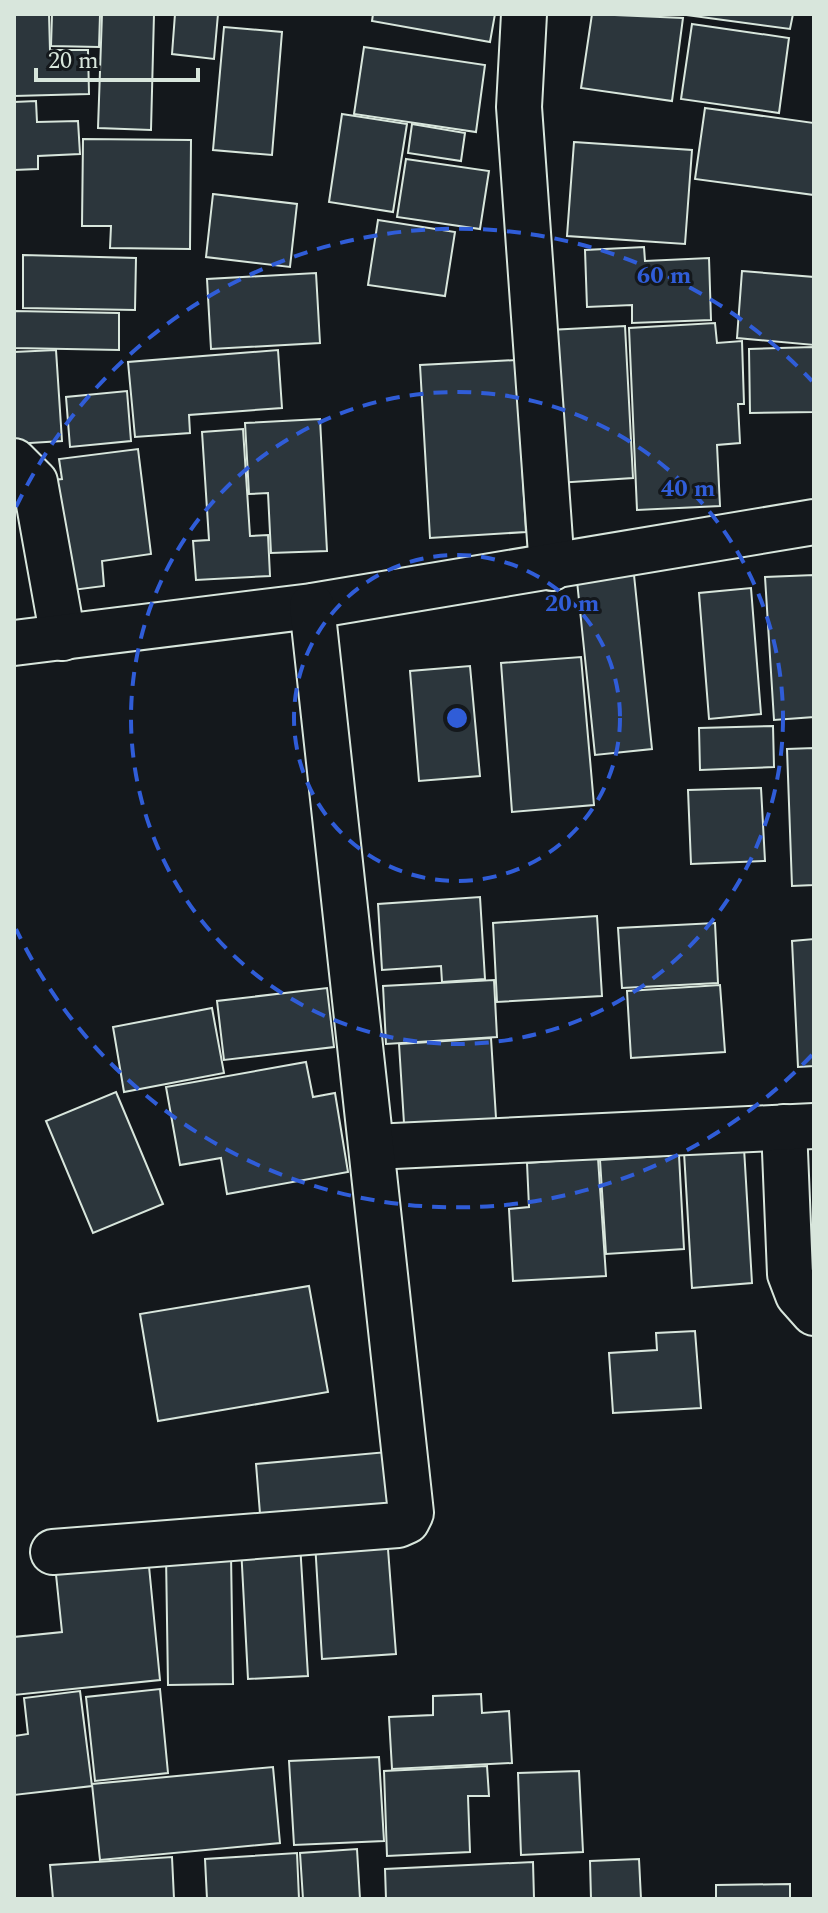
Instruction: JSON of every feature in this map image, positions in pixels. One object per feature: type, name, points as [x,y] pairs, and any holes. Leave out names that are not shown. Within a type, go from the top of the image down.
[{"type":"street","points":[[524,14],[519,107],[552,568]]},
{"type":"street","points":[[14,461],[35,482],[63,638]]},
{"type":"street","points":[[14,643],[312,606],[814,522]]},
{"type":"street","points":[[53,1552],[398,1525],[407,1521],[410,1503],[312,606]]},
{"type":"street","points":[[373,1147],[799,1126],[790,1274],[798,1295],[814,1313]]},
{"type":"building","points":[[14,14],[49,14],[50,50],[88,50],[89,94],[14,96]]},
{"type":"building","points":[[52,14],[100,15],[99,47],[51,46]]},
{"type":"building","points":[[102,14],[154,14],[151,130],[98,128]]},
{"type":"building","points":[[175,14],[218,14],[214,59],[172,54]]},
{"type":"building","points":[[373,14],[495,14],[490,42],[372,21]]},
{"type":"building","points":[[592,14],[683,18],[672,101],[581,88]]},
{"type":"building","points":[[679,14],[793,14],[790,29]]},
{"type":"building","points":[[692,24],[789,38],[779,113],[681,99]]},
{"type":"building","points":[[224,27],[282,32],[272,155],[213,150]]},
{"type":"building","points":[[364,47],[485,65],[476,132],[354,114]]},
{"type":"building","points":[[36,101],[37,122],[78,121],[80,154],[38,156],[38,169],[14,170],[14,102]]},
{"type":"building","points":[[705,108],[814,123],[814,195],[695,179]]},
{"type":"building","points":[[342,114],[407,124],[393,212],[329,202]]},
{"type":"building","points":[[412,124],[465,133],[461,161],[408,153]]},
{"type":"building","points":[[83,139],[191,140],[190,249],[110,248],[111,226],[82,226]]},
{"type":"building","points":[[574,142],[692,150],[685,244],[567,236]]},
{"type":"building","points":[[406,159],[489,171],[480,229],[397,217]]},
{"type":"building","points":[[213,194],[297,204],[290,267],[206,257]]},
{"type":"building","points":[[378,220],[455,232],[445,296],[368,285]]},
{"type":"building","points":[[644,247],[645,261],[709,258],[711,320],[632,323],[632,305],[587,307],[585,250]]},
{"type":"building","points":[[23,255],[136,258],[135,310],[23,308]]},
{"type":"building","points":[[742,271],[814,277],[814,345],[737,338]]},
{"type":"building","points":[[316,273],[320,343],[211,349],[207,279]]},
{"type":"building","points":[[14,311],[119,313],[119,350],[14,348]]},
{"type":"building","points":[[715,323],[717,343],[742,341],[744,404],[738,404],[740,443],[717,445],[720,506],[637,510],[629,328]]},
{"type":"building","points":[[625,326],[633,478],[557,483],[549,330]]},
{"type":"building","points":[[813,347],[814,412],[750,413],[749,349]]},
{"type":"building","points":[[56,350],[62,441],[14,444],[14,352]]},
{"type":"building","points":[[278,350],[282,408],[189,415],[190,433],[135,437],[128,362]]},
{"type":"building","points":[[516,360],[526,532],[430,538],[420,365]]},
{"type":"building","points":[[127,391],[131,441],[70,447],[66,397]]},
{"type":"building","points":[[320,419],[327,551],[271,553],[268,493],[249,494],[245,423]]},
{"type":"building","points":[[243,429],[250,536],[268,535],[270,576],[196,580],[193,541],[209,540],[202,432]]},
{"type":"building","points":[[138,449],[151,554],[102,561],[104,586],[57,592],[43,481],[62,479],[59,459]]},
{"type":"building","points":[[634,575],[652,749],[595,755],[577,581]]},
{"type":"building","points":[[814,575],[814,717],[774,720],[765,577]]},
{"type":"building","points":[[751,588],[761,714],[709,719],[699,593]]},
{"type":"building","points":[[581,657],[594,805],[512,812],[501,663]]},
{"type":"building","points":[[470,666],[480,776],[419,781],[410,671]]},
{"type":"building","points":[[773,726],[774,767],[700,770],[699,728]]},
{"type":"building","points":[[814,748],[814,885],[792,886],[787,749]]},
{"type":"building","points":[[761,788],[765,861],[691,864],[688,790]]},
{"type":"building","points":[[480,897],[485,979],[442,982],[441,966],[382,970],[378,904]]},
{"type":"building","points":[[597,916],[602,996],[497,1002],[493,923]]},
{"type":"building","points":[[715,923],[718,983],[622,988],[618,928]]},
{"type":"building","points":[[814,939],[814,1066],[798,1067],[792,941]]},
{"type":"building","points":[[494,980],[497,1037],[386,1044],[383,986]]},
{"type":"building","points":[[720,985],[725,1052],[631,1058],[627,991]]},
{"type":"building","points":[[327,988],[334,1047],[224,1060],[217,1001]]},
{"type":"building","points":[[212,1008],[224,1073],[124,1092],[113,1027]]},
{"type":"building","points":[[491,1038],[497,1134],[405,1139],[399,1044]]},
{"type":"building","points":[[306,1062],[313,1097],[335,1093],[348,1172],[227,1194],[221,1158],[180,1165],[166,1087]]},
{"type":"building","points":[[116,1092],[163,1204],[93,1233],[46,1121]]},
{"type":"building","points":[[744,1148],[752,1283],[692,1288],[684,1152]]},
{"type":"building","points":[[679,1155],[684,1249],[606,1254],[600,1160]]},
{"type":"building","points":[[598,1158],[606,1276],[513,1281],[509,1209],[529,1207],[527,1163]]},
{"type":"building","points":[[309,1286],[328,1392],[158,1421],[140,1314]]},
{"type":"building","points":[[695,1331],[701,1408],[613,1413],[609,1353],[657,1350],[656,1333]]},
{"type":"building","points":[[398,1451],[403,1514],[261,1526],[256,1464]]},
{"type":"building","points":[[387,1536],[396,1654],[322,1659],[315,1542]]},
{"type":"building","points":[[300,1543],[308,1676],[248,1679],[241,1547]]},
{"type":"building","points":[[231,1554],[233,1684],[168,1685],[166,1555]]},
{"type":"building","points":[[148,1556],[160,1680],[14,1695],[14,1637],[62,1632],[55,1565]]},
{"type":"building","points":[[160,1689],[168,1773],[95,1781],[86,1697]]},
{"type":"building","points":[[80,1691],[92,1786],[14,1795],[14,1736],[28,1734],[24,1698]]},
{"type":"building","points":[[481,1694],[482,1713],[509,1711],[512,1763],[392,1769],[389,1717],[433,1715],[433,1696]]},
{"type":"building","points":[[379,1757],[384,1841],[294,1845],[289,1761]]},
{"type":"building","points":[[487,1766],[489,1796],[468,1796],[470,1852],[387,1856],[384,1771]]},
{"type":"building","points":[[273,1767],[280,1843],[100,1860],[92,1784]]},
{"type":"building","points":[[579,1771],[583,1852],[521,1855],[518,1773]]},
{"type":"building","points":[[357,1849],[360,1899],[303,1899],[300,1853]]},
{"type":"building","points":[[297,1853],[299,1899],[207,1899],[205,1859]]},
{"type":"building","points":[[172,1857],[174,1899],[53,1899],[50,1865]]},
{"type":"building","points":[[639,1859],[641,1899],[591,1899],[590,1861]]},
{"type":"building","points":[[533,1862],[534,1899],[386,1899],[385,1869]]},
{"type":"building","points":[[790,1884],[790,1899],[716,1899],[716,1885]]}]
